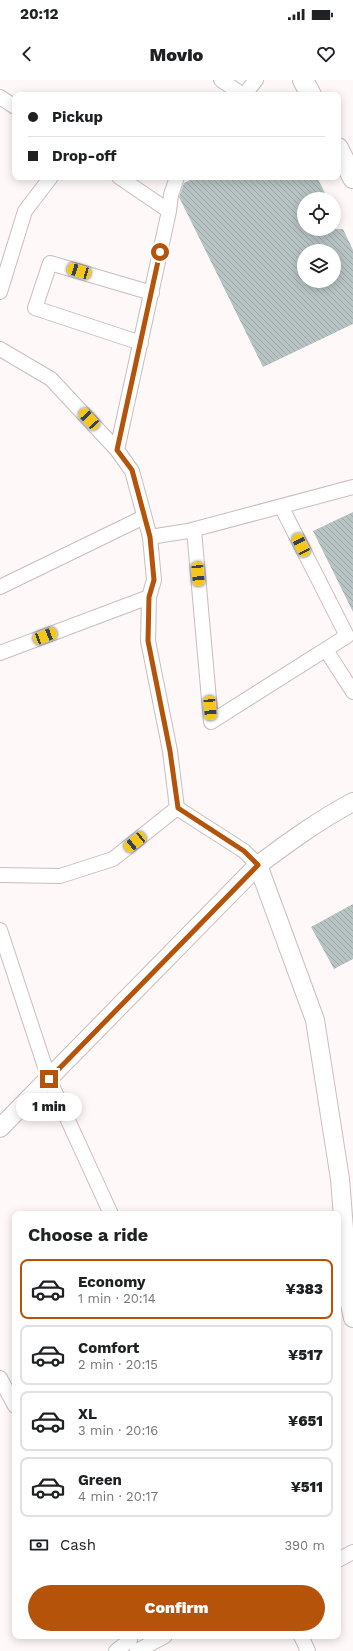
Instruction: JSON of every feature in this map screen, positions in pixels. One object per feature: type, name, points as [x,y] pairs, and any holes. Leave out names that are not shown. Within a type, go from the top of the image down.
[{"type":"main road","points":[[303,80],[309,92]]},
{"type":"main road","points":[[341,154],[353,178]]},
{"type":"street","points":[[222,80],[240,92]]},
{"type":"street","points":[[246,92],[256,80]]},
{"type":"street","points":[[0,97],[12,105]]},
{"type":"street","points":[[0,292],[25,210],[49,180]]},
{"type":"street","points":[[124,180],[170,211]]},
{"type":"street","points":[[117,450],[170,211],[171,195],[176,180]]},
{"type":"street","points":[[141,343],[34,308],[50,263],[152,293]]},
{"type":"street","points":[[0,349],[52,379],[117,450],[132,470],[150,537],[154,580],[149,597],[148,641],[170,751],[178,808],[244,851],[258,865],[315,1020],[340,1179],[350,1304],[353,1318]]},
{"type":"street","points":[[150,537],[194,530],[353,487]]},
{"type":"street","points":[[194,530],[211,722],[348,636],[281,506]]},
{"type":"street","points":[[0,587],[144,517]]},
{"type":"street","points":[[0,653],[149,597]]},
{"type":"street","points":[[326,650],[353,692]]},
{"type":"street","points":[[0,1128],[258,865],[302,832],[353,802]]},
{"type":"street","points":[[0,875],[60,876],[113,859],[178,808]]},
{"type":"street","points":[[0,930],[49,1079],[110,1211]]},
{"type":"street","points":[[0,1378],[12,1400]]},
{"type":"street","points":[[341,1558],[353,1552]]},
{"type":"street","points":[[116,1651],[154,1639]]},
{"type":"street","points":[[302,1639],[308,1651]]},
{"type":"building","points":[[190,180],[318,180],[324,192],[297,192],[297,236],[341,236],[341,229],[343,229],[353,250],[353,324],[263,367],[179,197],[184,183]]},
{"type":"building","points":[[353,512],[353,612],[313,531]]},
{"type":"building","points":[[353,904],[353,959],[334,969],[311,927]]},
{"type":"route","points":[[49,1079],[258,865],[244,851],[178,808],[170,751],[148,641],[149,597],[154,580],[150,537],[132,470],[117,450],[160,252]]}]
